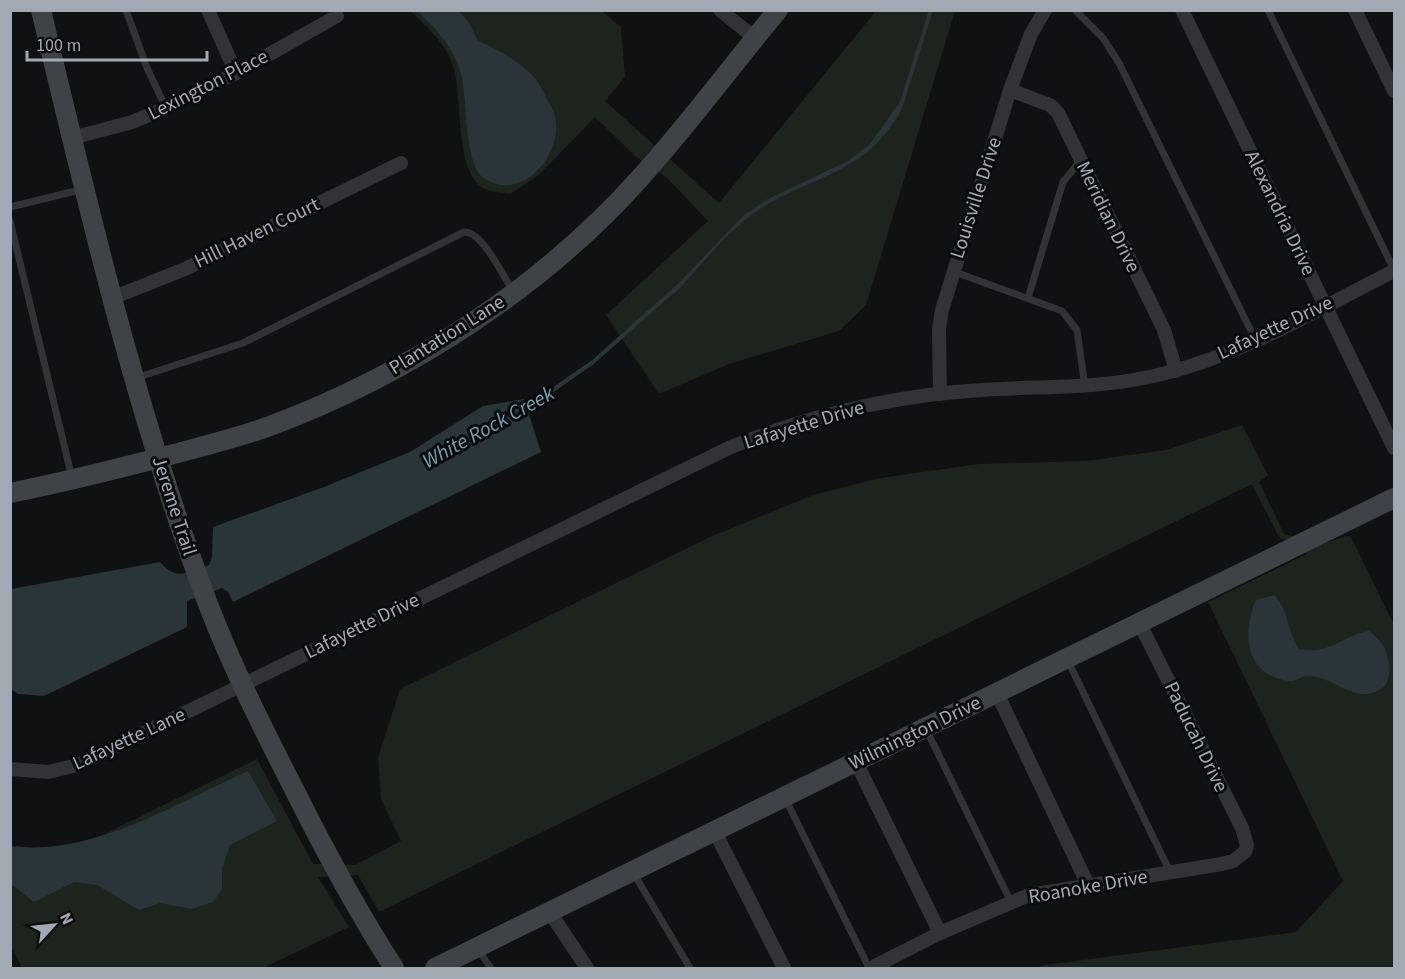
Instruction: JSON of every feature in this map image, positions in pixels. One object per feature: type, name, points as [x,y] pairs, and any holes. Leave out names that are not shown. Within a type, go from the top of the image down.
[{"type":"street","name":"Jereme Trail","points":[[41,10],[134,378],[158,458],[207,602],[270,744],[327,853],[394,969]]},
{"type":"street","points":[[208,10],[236,73]]},
{"type":"street","points":[[720,10],[755,38]]},
{"type":"street","name":"Plantation Lane","points":[[10,493],[73,480],[271,426],[370,382],[463,328],[514,293],[578,239],[641,177],[778,10]]},
{"type":"street","name":"Louisville Drive","points":[[940,394],[939,329],[952,271],[1010,90],[1031,34],[1045,10]]},
{"type":"street","name":"Alexandria Drive","points":[[1182,10],[1395,448]]},
{"type":"street","points":[[1355,10],[1395,91]]},
{"type":"street","name":"Lexington Place","points":[[72,138],[132,122],[166,108],[236,73],[337,16]]},
{"type":"street","name":"Meridian Drive","points":[[1010,90],[1054,108],[1164,330],[1176,371]]},
{"type":"street","name":"Hill Haven Court","points":[[112,298],[185,269],[401,163]]},
{"type":"street","name":"Lafayette Drive","points":[[243,684],[731,447],[828,414],[940,394],[982,390],[1085,388],[1176,371],[1255,339],[1395,271]]},
{"type":"street","name":"Wilmington Drive","points":[[435,969],[551,914],[632,871],[715,832],[925,726],[1140,624],[1395,498]]},
{"type":"street","name":"Paducah Drive","points":[[1140,624],[1242,828],[1247,845],[1245,852]]},
{"type":"street","name":"Lafayette Lane","points":[[10,770],[48,772],[78,765],[243,684]]},
{"type":"street","points":[[997,693],[1088,885]]},
{"type":"street","points":[[856,762],[940,933]]},
{"type":"street","points":[[715,832],[784,969]]},
{"type":"street","name":"Roanoke Drive","points":[[870,969],[940,933],[1011,902],[1050,891],[1233,861],[1245,852]]},
{"type":"street","points":[[551,914],[587,969]]},
{"type":"lane","points":[[126,10],[147,68],[166,108]]},
{"type":"lane","points":[[1075,10],[1103,38],[1119,63],[1255,339]]},
{"type":"lane","points":[[1268,10],[1395,271]]},
{"type":"lane","points":[[1028,298],[1063,182],[1081,160]]},
{"type":"lane","points":[[10,207],[85,189]]},
{"type":"lane","points":[[10,221],[73,480]]},
{"type":"lane","points":[[134,378],[196,361],[243,343],[464,232],[472,233],[481,241],[514,293]]},
{"type":"lane","points":[[952,271],[1057,308],[1073,323],[1079,338],[1085,388]]},
{"type":"lane","points":[[1067,659],[1170,872]]},
{"type":"lane","points":[[925,726],[1011,902]]},
{"type":"lane","points":[[784,796],[870,969]]},
{"type":"lane","points":[[632,871],[690,969]]},
{"type":"lane","points":[[477,949],[491,969]]},
{"type":"shaded area","points":[[410,11],[602,11],[621,27],[625,77],[605,101],[719,203],[876,11],[955,11],[866,305],[839,331],[729,364],[659,394],[606,315],[708,221],[667,178],[635,156],[595,117],[539,175],[510,194],[483,188],[473,178],[467,164],[463,147],[458,91],[451,60],[428,28]]},
{"type":"shaded area","points":[[1242,425],[1268,475],[1259,482],[1284,534],[1322,544],[1350,535],[1394,625],[1394,968],[1036,968],[1296,932],[1343,881],[1208,602],[1307,554],[1279,537],[1252,484],[379,912],[358,875],[318,877],[349,927],[263,968],[22,968],[11,946],[11,851],[80,846],[257,759],[313,864],[355,865],[401,841],[381,799],[378,757],[400,689],[710,537],[813,495],[880,478],[979,464],[1086,461],[1166,450]]},
{"type":"water","points":[[417,11],[459,11],[469,23],[478,41],[513,60],[538,82],[556,121],[555,137],[550,153],[541,167],[529,177],[515,184],[500,185],[485,179],[478,171],[470,146],[463,85],[458,65],[443,39]]},
{"type":"water","points":[[897,106],[902,109],[873,147],[840,170],[763,207],[727,236],[674,294],[671,291],[744,215],[768,199],[848,161],[870,144]]},
{"type":"water","points":[[524,399],[541,452],[233,602],[228,592],[222,588],[187,601],[187,627],[44,696],[18,694],[11,689],[11,589],[160,562],[177,574],[209,565],[212,557],[213,527],[324,487],[410,452],[483,406]]},
{"type":"water","points":[[1274,595],[1283,607],[1299,649],[1328,647],[1369,631],[1386,651],[1389,672],[1384,687],[1362,694],[1316,677],[1305,676],[1290,681],[1275,678],[1264,671],[1256,662],[1251,651],[1249,626],[1256,600]]},
{"type":"water","points":[[248,771],[277,821],[230,845],[222,868],[222,889],[213,902],[192,909],[160,903],[139,910],[97,885],[74,882],[34,902],[11,884],[11,846],[41,847],[103,836],[163,812]]},
{"type":"waterway","name":"White Rock Creek","points":[[897,112],[931,10]]},
{"type":"waterway","name":"White Rock Creek","points":[[524,410],[593,362],[675,289]]}]
